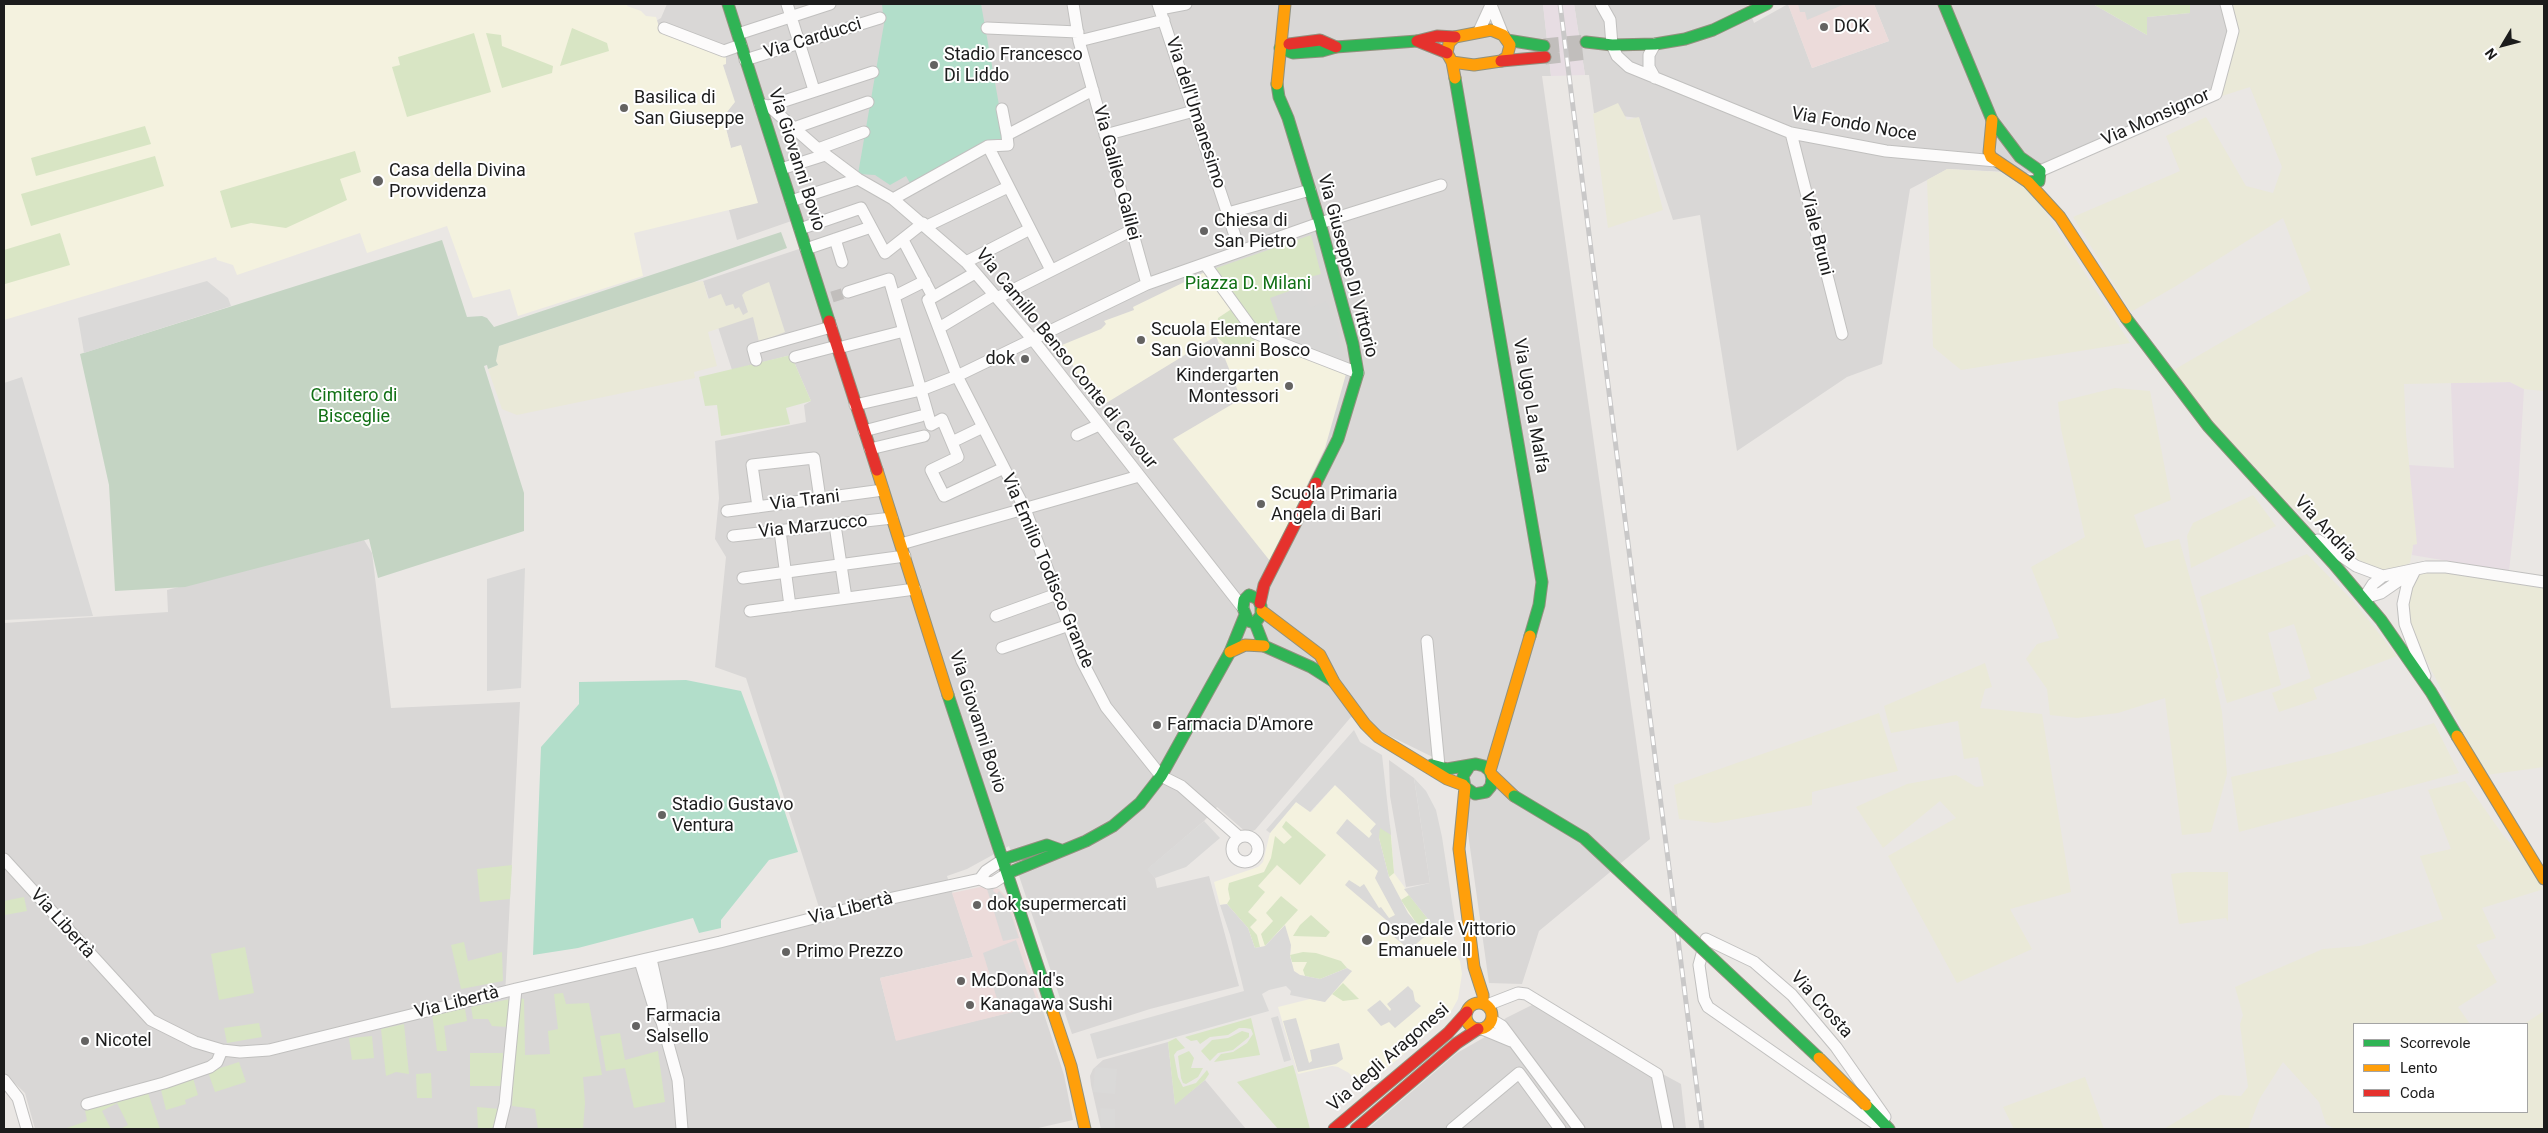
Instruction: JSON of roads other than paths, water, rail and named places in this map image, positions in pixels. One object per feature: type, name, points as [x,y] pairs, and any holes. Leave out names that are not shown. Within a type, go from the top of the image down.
[{"type":"street","name":"Via Giovanni Bovio","points":[[728,4],[745,60],[764,105],[781,170],[806,249],[827,298],[831,327],[855,404],[1071,1066],[1085,1129]]},
{"type":"street","points":[[787,4],[814,90]]},
{"type":"street","points":[[738,34],[830,4]]},
{"type":"street","name":"Via Galileo Galilei","points":[[1073,4],[1079,37],[1093,90],[1147,284]]},
{"type":"street","points":[[987,28],[1079,37],[1186,4]]},
{"type":"street","name":"Via Giuseppe Di Vittorio","points":[[1008,873],[1045,860],[1061,850],[1086,841],[1113,826],[1140,803],[1161,776],[1233,648],[1338,439],[1358,373],[1354,344],[1288,118],[1287,94],[1280,78],[1280,48],[1284,4]]},
{"type":"street","points":[[1601,4],[1610,20],[1612,45]]},
{"type":"street","points":[[1587,47],[1655,44],[1713,30],[1767,4]]},
{"type":"street","points":[[1944,4],[1992,120],[2020,157],[2041,172],[2038,182],[2028,182]]},
{"type":"street","name":"Via Monsignor","points":[[2041,172],[2216,94],[2233,31],[2226,4]]},
{"type":"street","points":[[1478,31],[1491,5]]},
{"type":"street","points":[[1491,5],[1510,51],[1501,61]]},
{"type":"street","name":"Via dell'Umanesimo","points":[[1161,11],[1240,251]]},
{"type":"street","name":"Via Carducci","points":[[745,60],[880,18]]},
{"type":"street","points":[[664,28],[724,50],[741,45]]},
{"type":"street","points":[[1280,48],[1292,43],[1320,40],[1336,47],[1417,41],[1437,36],[1455,37],[1491,30],[1505,38],[1545,51],[1474,65],[1449,57],[1417,41]]},
{"type":"street","points":[[1449,57],[1449,43],[1455,37]]},
{"type":"street","points":[[1655,44],[1649,55],[1649,67],[1655,78]]},
{"type":"street","name":"Via Fondo Noce","points":[[1612,45],[1617,56],[1629,67],[1791,134],[1886,151],[1996,161],[2008,167],[2028,182]]},
{"type":"street","name":"Via Ugo La Malfa","points":[[1449,57],[1542,582],[1539,605],[1491,773]]},
{"type":"street","points":[[1456,89],[1474,65]]},
{"type":"street","points":[[764,105],[873,72]]},
{"type":"street","points":[[1007,135],[1093,90]]},
{"type":"street","points":[[794,128],[868,102]]},
{"type":"street","name":"Via Camillo Benso Conte di Cavour","points":[[764,105],[858,179],[892,199],[925,225],[966,262],[1034,341],[1227,587],[1248,617],[1264,646],[1311,667],[1334,682]]},
{"type":"street","points":[[892,199],[988,146],[1008,145],[1002,109]]},
{"type":"street","points":[[1105,135],[1194,111]]},
{"type":"street","points":[[1992,120],[1992,143],[1989,154],[1996,161]]},
{"type":"street","points":[[781,170],[864,132]]},
{"type":"street","name":"Viale Bruni","points":[[1791,134],[1842,334]]},
{"type":"street","points":[[1992,143],[1998,137],[2008,139]]},
{"type":"street","points":[[988,146],[1051,270]]},
{"type":"street","name":"Via Andria","points":[[2041,172],[2060,217]]},
{"type":"street","points":[[791,201],[858,179]]},
{"type":"street","name":"Via Andria","points":[[2028,182],[2060,217],[2126,319],[2208,426],[2364,598],[2399,644],[2431,692],[2544,879]]},
{"type":"street","points":[[855,404],[920,390],[957,376],[1034,341],[1147,284],[1320,224],[1441,185]]},
{"type":"street","points":[[800,228],[861,208],[885,254],[925,225],[1008,187]]},
{"type":"street","points":[[1228,213],[1310,190]]},
{"type":"street","points":[[806,249],[871,227]]},
{"type":"street","points":[[966,262],[1030,229]]},
{"type":"street","points":[[939,328],[995,296],[1132,230]]},
{"type":"street","points":[[835,239],[842,262]]},
{"type":"street","name":"Via Emilio Todisco Grande","points":[[903,240],[926,281],[939,328],[957,376],[1025,509],[1082,661],[1106,707],[1161,776]]},
{"type":"street","points":[[1206,264],[1255,333],[1358,373]]},
{"type":"street","points":[[931,298],[975,272]]},
{"type":"street","points":[[848,292],[889,279],[931,424],[942,419],[958,457],[931,470],[944,496],[1004,468]]},
{"type":"street","points":[[895,296],[926,281]]},
{"type":"street","points":[[756,360],[753,349],[831,327]]},
{"type":"street","points":[[795,357],[904,331]]},
{"type":"street","points":[[864,431],[921,416]]},
{"type":"street","points":[[1077,435],[1099,425]]},
{"type":"street","points":[[952,442],[983,427]]},
{"type":"street","points":[[870,449],[924,436]]},
{"type":"street","points":[[758,507],[752,465],[814,458],[820,499]]},
{"type":"street","points":[[901,544],[1140,476]]},
{"type":"street","name":"Via Trani","points":[[727,511],[883,490]]},
{"type":"street","name":"Via Marzucco","points":[[733,536],[892,518]]},
{"type":"street","points":[[835,525],[846,598]]},
{"type":"street","points":[[2301,529],[2356,566],[2383,576]]},
{"type":"street","points":[[780,531],[790,606]]},
{"type":"street","points":[[743,578],[905,556]]},
{"type":"street","points":[[2364,598],[2373,584],[2383,576],[2446,567],[2544,582]]},
{"type":"street","points":[[2364,598],[2381,592],[2416,570]]},
{"type":"street","points":[[2416,570],[2407,586],[2403,604],[2405,624],[2431,692]]},
{"type":"street","name":"Via Camillo Benso Conte di Cavour","points":[[1227,587],[1255,601],[1320,655],[1334,682],[1365,724],[1378,737],[1423,763]]},
{"type":"street","points":[[750,611],[915,589]]},
{"type":"street","points":[[996,616],[1057,594]]},
{"type":"street","name":"Via Giuseppe Di Vittorio","points":[[1248,617],[1260,619],[1255,601]]},
{"type":"street","points":[[1002,648],[1069,625]]},
{"type":"street","points":[[1427,641],[1439,766]]},
{"type":"street","points":[[1233,648],[1264,646]]},
{"type":"street","points":[[1504,728],[1463,776],[1464,786],[1459,849],[1474,967],[1485,1004],[1492,1018],[1502,1026],[1579,1129]]},
{"type":"street","points":[[1423,763],[1448,769],[1484,766],[1514,796]]},
{"type":"street","points":[[1423,763],[1447,779],[1464,786],[1471,793],[1483,792],[1514,796]]},
{"type":"street","points":[[1460,824],[1492,782],[1491,773]]},
{"type":"street","points":[[1161,776],[1180,786],[1239,837]]},
{"type":"street","name":"Via Crosta","points":[[1514,796],[1584,838],[1813,1052],[1889,1129]]},
{"type":"street","name":"Via Giuseppe Di Vittorio","points":[[1004,859],[1047,845],[1061,850]]},
{"type":"street","name":"Via Libertà","points":[[4,859],[151,1020],[195,1042],[222,1050],[240,1052],[269,1050],[516,988],[645,960],[888,898],[980,879],[988,883],[994,882],[1008,873]]},
{"type":"street","name":"Via Libertà","points":[[980,879],[986,871],[1004,859]]},
{"type":"street","name":"Via Crosta","points":[[1882,1129],[1708,1007],[1704,999],[1699,965],[1706,939],[1754,962],[1792,995],[1836,1047],[1893,1129]]},
{"type":"street","points":[[645,960],[653,1004],[662,1022],[678,1080],[682,1129]]},
{"type":"street","points":[[1474,967],[1467,1011],[1470,1025],[1512,1041]]},
{"type":"street","points":[[499,1129],[505,1104],[516,988]]},
{"type":"street","points":[[1467,1011],[1474,1004],[1485,1004],[1508,998],[1518,993],[1526,994],[1657,1074],[1668,1129]]},
{"type":"street","points":[[1480,1029],[1492,1018],[1508,998]]},
{"type":"street","name":"Via degli Aragonesi","points":[[1334,1129],[1448,1033],[1467,1011]]},
{"type":"street","name":"Via degli Aragonesi","points":[[1356,1129],[1457,1043],[1480,1029]]},
{"type":"street","points":[[87,1104],[164,1083],[210,1067],[217,1062],[222,1050]]},
{"type":"street","points":[[1452,1129],[1519,1072],[1560,1129]]},
{"type":"street","points":[[4,1080],[18,1098],[27,1129]]},
{"type":"tunnel","points":[[1544,46],[1586,42]]},
{"type":"tunnel","points":[[1545,57],[1588,52]]},
{"type":"tunnel","points":[[832,297],[848,292]]},
{"type":"railway","points":[[1560,4],[1702,1129]]},
{"type":"place","name":"DOK","points":[[1824,27]]},
{"type":"place","name":"Stadio Francesco Di Liddo","points":[[934,65]]},
{"type":"place","name":"Basilica di San Giuseppe","points":[[624,108]]},
{"type":"place","name":"Casa della Divina Provvidenza","points":[[378,181]]},
{"type":"place","name":"Chiesa di San Pietro","points":[[1204,231]]},
{"type":"place","name":"Scuola Elementare San Giovanni Bosco","points":[[1141,340]]},
{"type":"place","name":"dok","points":[[1025,359]]},
{"type":"place","name":"Kindergarten Montessori","points":[[1289,386]]},
{"type":"place","name":"Scuola Primaria Angela di Bari","points":[[1261,504]]},
{"type":"place","name":"Farmacia D'Amore","points":[[1157,725]]},
{"type":"place","name":"Stadio Gustavo Ventura","points":[[662,815]]},
{"type":"place","name":"dok supermercati","points":[[977,905]]},
{"type":"place","name":"Ospedale Vittorio Emanuele II","points":[[1367,940]]},
{"type":"place","name":"Primo Prezzo","points":[[786,952]]},
{"type":"place","name":"McDonald's","points":[[961,981]]},
{"type":"place","name":"Kanagawa Sushi","points":[[970,1005]]},
{"type":"place","name":"Farmacia Salsello","points":[[636,1026]]},
{"type":"place","name":"Nicotel","points":[[85,1041]]},
{"type":"park label","name":"Piazza D. Milani","points":[[1248,284]]},
{"type":"park label","name":"Cimitero di Bisceglie","points":[[354,406]]}]
